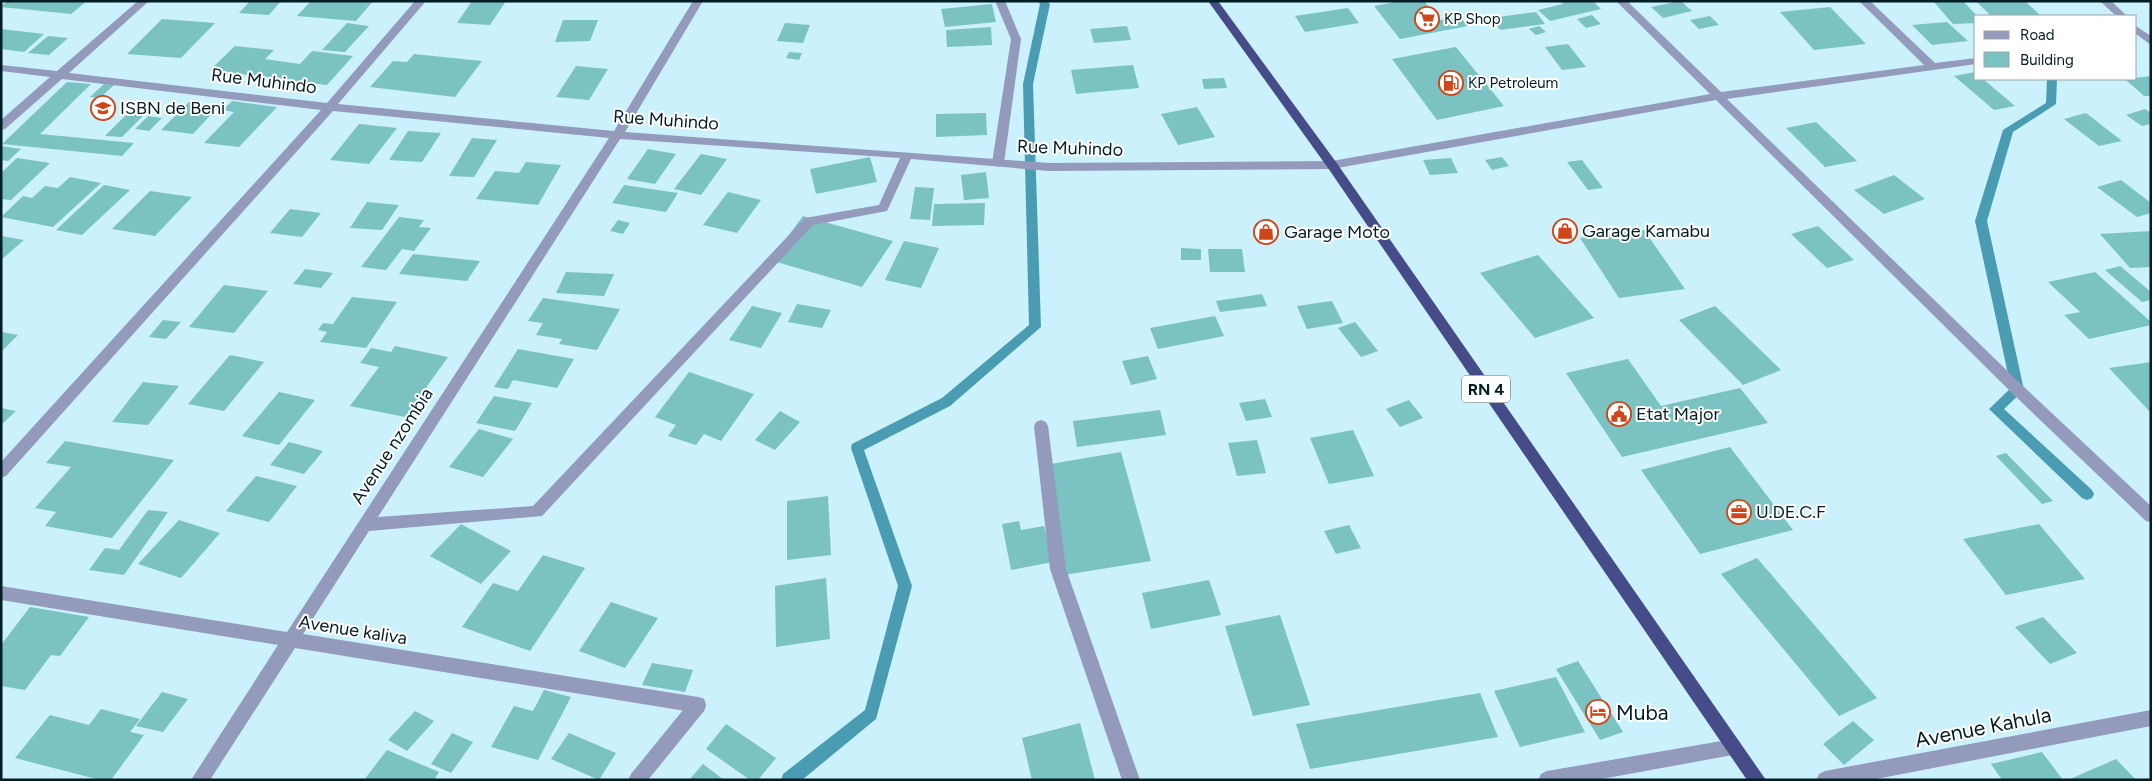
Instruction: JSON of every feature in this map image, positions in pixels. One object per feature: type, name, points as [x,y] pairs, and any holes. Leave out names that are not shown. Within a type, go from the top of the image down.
[{"type":"highway","name":"RN 4","points":[[1213,1],[1332,165],[1733,748],[1757,780]]},
{"type":"street","points":[[1,126],[144,1]]},
{"type":"street","points":[[1,472],[330,107],[421,1]]},
{"type":"street","name":"Avenue nzombia","points":[[200,780],[363,525],[617,135],[698,1]]},
{"type":"street","points":[[998,163],[1016,39],[1000,1]]},
{"type":"street","points":[[1621,1],[2018,390],[2151,516]]},
{"type":"street","points":[[1864,1],[1932,66]]},
{"type":"street","points":[[2105,1],[2121,15]]},
{"type":"street","points":[[2137,30],[2146,40]]},
{"type":"street","points":[[1332,165],[1720,96],[1974,61]]},
{"type":"street","name":"Rue Muhindo","points":[[1,68],[330,107],[617,135],[906,155],[1050,168],[1332,165]]},
{"type":"street","points":[[363,525],[537,512],[809,221],[883,208],[906,155]]},
{"type":"street","points":[[1041,426],[1058,569],[1131,780]]},
{"type":"street","name":"Avenue kaliva","points":[[1,593],[698,705],[637,780]]},
{"type":"street","name":"Avenue Kahula","points":[[1824,780],[2151,718]]},
{"type":"street","points":[[1547,780],[1733,748]]},
{"type":"building","points":[[7,1],[87,1],[71,14],[1,7]]},
{"type":"building","points":[[250,1],[281,1],[269,15],[239,13]]},
{"type":"building","points":[[311,1],[373,1],[356,21],[297,16]]},
{"type":"building","points":[[472,1],[506,1],[490,25],[457,23]]},
{"type":"building","points":[[1401,1],[1424,1],[1440,20],[1459,16],[1468,26],[1400,39],[1374,6]]},
{"type":"building","points":[[1560,1],[1593,1],[1601,9],[1550,21],[1538,10],[1563,4]]},
{"type":"building","points":[[1681,1],[1692,11],[1663,18],[1651,7]]},
{"type":"building","points":[[1933,1],[1963,1],[1976,15],[1974,15],[1974,23],[1953,24]]},
{"type":"building","points":[[1976,1],[2025,1],[2040,15],[1990,15]]},
{"type":"building","points":[[992,4],[996,22],[945,27],[941,9]]},
{"type":"building","points":[[1830,7],[1866,44],[1814,50],[1780,12]]},
{"type":"building","points":[[1348,8],[1359,23],[1305,32],[1295,16]]},
{"type":"building","points":[[1536,12],[1545,24],[1500,30],[1491,18]]},
{"type":"building","points":[[1592,15],[1601,24],[1586,28],[1577,19]]},
{"type":"building","points":[[1710,16],[1719,25],[1699,29],[1690,20]]},
{"type":"building","points":[[162,19],[215,23],[181,58],[127,54]]},
{"type":"building","points":[[563,20],[598,20],[590,41],[555,42]]},
{"type":"building","points":[[1947,22],[1968,41],[1932,45],[1912,25]]},
{"type":"building","points":[[347,23],[369,26],[345,52],[322,50]]},
{"type":"building","points":[[785,23],[810,25],[803,43],[777,41]]},
{"type":"building","points":[[1127,26],[1131,40],[1094,43],[1090,29]]},
{"type":"building","points":[[1539,26],[1546,32],[1536,35],[1529,29]]},
{"type":"building","points":[[991,27],[992,45],[947,47],[946,30]]},
{"type":"building","points":[[1,29],[44,34],[24,52],[1,49]]},
{"type":"building","points":[[48,36],[68,38],[49,55],[28,53]]},
{"type":"building","points":[[1568,44],[1586,67],[1562,70],[1545,47]]},
{"type":"building","points":[[235,46],[274,50],[265,59],[300,64],[312,51],[353,56],[327,85],[210,70]]},
{"type":"building","points":[[1456,47],[1504,106],[1437,120],[1392,59]]},
{"type":"building","points":[[789,52],[802,53],[799,60],[786,58]]},
{"type":"building","points":[[414,54],[482,61],[455,97],[370,87],[393,61],[407,62]]},
{"type":"building","points":[[1133,65],[1139,88],[1076,94],[1071,70]]},
{"type":"building","points":[[576,66],[608,69],[589,100],[556,97]]},
{"type":"building","points":[[1974,72],[1974,80],[1984,80],[2015,106],[1994,110],[1954,76]]},
{"type":"building","points":[[2151,76],[2151,96],[2144,96],[2126,80],[2137,80],[2137,78]]},
{"type":"building","points":[[1224,78],[1227,88],[1204,89],[1202,79]]},
{"type":"building","points":[[67,82],[91,84],[40,134],[134,143],[122,156],[2,144]]},
{"type":"building","points":[[104,84],[114,85],[100,98],[90,97]]},
{"type":"building","points":[[232,101],[277,107],[239,147],[204,143],[234,112],[223,110]]},
{"type":"building","points":[[189,102],[219,106],[193,134],[161,130]]},
{"type":"building","points":[[1197,107],[1215,137],[1178,145],[1161,114]]},
{"type":"building","points":[[2145,109],[2151,113],[2151,124],[2142,126],[2126,115]]},
{"type":"building","points":[[129,112],[146,113],[122,137],[105,136]]},
{"type":"building","points":[[986,113],[987,135],[936,137],[936,114]]},
{"type":"building","points":[[2086,113],[2122,141],[2099,146],[2064,119]]},
{"type":"building","points":[[148,116],[162,118],[149,131],[135,129]]},
{"type":"building","points":[[1816,122],[1857,161],[1825,167],[1786,128]]},
{"type":"building","points":[[359,124],[397,128],[369,164],[330,160]]},
{"type":"building","points":[[408,131],[441,133],[422,162],[389,160]]},
{"type":"building","points":[[472,138],[497,140],[474,177],[449,176]]},
{"type":"building","points":[[1,146],[21,149],[8,161],[1,160]]},
{"type":"building","points":[[648,149],[676,154],[655,184],[627,179]]},
{"type":"building","points":[[701,154],[727,159],[701,195],[674,189]]},
{"type":"building","points":[[870,157],[877,182],[816,194],[810,169]]},
{"type":"building","points":[[1502,157],[1509,166],[1492,170],[1485,160]]},
{"type":"building","points":[[17,158],[50,163],[11,200],[1,199],[1,173]]},
{"type":"building","points":[[1451,158],[1458,173],[1430,175],[1423,160]]},
{"type":"building","points":[[1582,160],[1603,188],[1588,190],[1567,162]]},
{"type":"building","points":[[526,162],[561,165],[538,205],[476,199],[495,171],[519,173]]},
{"type":"building","points":[[986,172],[989,198],[964,200],[961,175]]},
{"type":"building","points":[[1894,175],[1925,199],[1884,214],[1854,190]]},
{"type":"building","points":[[70,177],[101,183],[53,227],[1,217],[23,196],[32,198],[45,186],[58,188]]},
{"type":"building","points":[[2121,180],[2151,203],[2151,213],[2137,217],[2097,187]]},
{"type":"building","points":[[104,185],[130,190],[82,235],[56,230]]},
{"type":"building","points":[[624,185],[678,193],[666,212],[612,203]]},
{"type":"building","points":[[915,187],[934,188],[930,220],[910,219]]},
{"type":"building","points":[[150,191],[192,197],[155,236],[112,229]]},
{"type":"building","points":[[728,192],[761,200],[737,233],[703,225]]},
{"type":"building","points":[[367,202],[399,205],[382,230],[350,228]]},
{"type":"building","points":[[985,203],[984,225],[932,226],[934,204]]},
{"type":"building","points":[[290,209],[321,213],[302,237],[270,233]]},
{"type":"building","points":[[803,216],[893,241],[862,287],[770,260]]},
{"type":"building","points":[[399,217],[424,220],[419,227],[431,228],[414,251],[402,249],[386,270],[361,267]]},
{"type":"building","points":[[618,220],[630,223],[623,234],[610,231]]},
{"type":"building","points":[[1818,226],[1854,260],[1827,268],[1791,234]]},
{"type":"building","points":[[1644,230],[1685,289],[1619,298],[1580,238]]},
{"type":"building","points":[[2151,231],[2151,267],[2130,268],[2100,234]]},
{"type":"building","points":[[1,236],[24,240],[1,260]]},
{"type":"building","points":[[904,241],[939,248],[921,288],[885,280]]},
{"type":"building","points":[[1181,248],[1201,249],[1201,260],[1181,260]]},
{"type":"building","points":[[1208,249],[1242,249],[1245,272],[1210,272]]},
{"type":"building","points":[[413,254],[480,261],[467,281],[399,274]]},
{"type":"building","points":[[1538,255],[1594,318],[1535,338],[1480,273]]},
{"type":"building","points":[[2120,266],[2151,292],[2151,300],[2142,302],[2105,270]]},
{"type":"building","points":[[305,269],[333,273],[321,288],[293,284]]},
{"type":"building","points":[[566,272],[614,274],[604,296],[556,293]]},
{"type":"building","points":[[2095,272],[2151,322],[2151,325],[2089,339],[2064,315],[2080,312],[2048,282]]},
{"type":"building","points":[[224,285],[268,291],[234,333],[189,327]]},
{"type":"building","points":[[1262,294],[1267,306],[1220,312],[1216,301]]},
{"type":"building","points":[[352,297],[397,302],[366,348],[320,342],[327,332],[318,330],[323,323],[333,324]]},
{"type":"building","points":[[543,298],[620,309],[597,350],[559,344],[562,339],[536,335],[543,323],[528,321]]},
{"type":"building","points":[[1332,301],[1343,323],[1307,329],[1297,306]]},
{"type":"building","points":[[797,304],[831,310],[822,328],[788,322]]},
{"type":"building","points":[[752,306],[782,313],[761,348],[729,340]]},
{"type":"building","points":[[1715,306],[1781,370],[1743,385],[1679,320]]},
{"type":"building","points":[[1215,316],[1224,336],[1158,349],[1150,328]]},
{"type":"building","points":[[163,320],[181,322],[166,339],[149,337]]},
{"type":"building","points":[[1355,322],[1378,351],[1361,357],[1338,328]]},
{"type":"building","points":[[1,332],[18,335],[1,352]]},
{"type":"building","points":[[395,346],[448,357],[405,417],[350,406],[379,367],[360,363],[371,348],[391,352]]},
{"type":"building","points":[[518,349],[574,359],[557,388],[513,380],[508,389],[494,387]]},
{"type":"building","points":[[230,355],[264,362],[224,411],[188,404]]},
{"type":"building","points":[[1148,356],[1157,379],[1131,385],[1122,361]]},
{"type":"building","points":[[1628,359],[1661,406],[1740,388],[1768,423],[1622,457],[1566,373]]},
{"type":"building","points":[[2151,362],[2151,413],[2109,368]]},
{"type":"building","points":[[689,372],[754,394],[721,441],[704,434],[696,445],[668,436],[676,425],[655,417]]},
{"type":"building","points":[[143,382],[179,386],[148,425],[112,422]]},
{"type":"building","points":[[279,392],[315,400],[279,445],[242,436]]},
{"type":"building","points":[[494,396],[532,403],[515,431],[476,423]]},
{"type":"building","points":[[1265,399],[1272,417],[1246,421],[1239,403]]},
{"type":"building","points":[[1409,400],[1423,418],[1400,427],[1386,409]]},
{"type":"building","points":[[1,408],[16,411],[1,425]]},
{"type":"building","points":[[1160,410],[1166,435],[1077,447],[1073,421]]},
{"type":"building","points":[[780,411],[800,422],[775,450],[755,440]]},
{"type":"building","points":[[479,429],[513,439],[483,477],[449,467]]},
{"type":"building","points":[[1353,430],[1374,476],[1329,484],[1310,438]]},
{"type":"building","points":[[1257,440],[1266,473],[1237,476],[1228,443]]},
{"type":"building","points":[[65,441],[174,460],[112,538],[45,526],[56,512],[35,508],[71,467],[46,463]]},
{"type":"building","points":[[289,442],[323,451],[304,474],[270,465]]},
{"type":"building","points":[[1730,447],[1793,530],[1700,554],[1641,470]]},
{"type":"building","points":[[1121,452],[1151,561],[1064,575],[1039,466]]},
{"type":"building","points":[[2006,453],[2053,501],[2042,504],[1996,456]]},
{"type":"building","points":[[256,476],[297,486],[269,522],[226,511]]},
{"type":"building","points":[[828,496],[831,555],[787,560],[787,501]]},
{"type":"building","points":[[148,510],[168,512],[124,575],[89,570],[105,548],[119,550]]},
{"type":"building","points":[[179,520],[220,533],[181,578],[138,564]]},
{"type":"building","points":[[1019,521],[1021,530],[1044,526],[1053,562],[1011,570],[1002,524]]},
{"type":"building","points":[[461,524],[511,551],[481,584],[430,556]]},
{"type":"building","points":[[2039,524],[2085,579],[2006,595],[1963,539]]},
{"type":"building","points":[[1349,525],[1361,548],[1336,554],[1324,531]]},
{"type":"building","points":[[543,555],[585,568],[530,651],[462,627],[493,583],[518,591]]},
{"type":"building","points":[[1757,558],[1877,698],[1839,716],[1721,574]]},
{"type":"building","points":[[826,578],[830,639],[776,647],[775,586]]},
{"type":"building","points":[[1209,580],[1221,615],[1151,629],[1142,593]]},
{"type":"building","points":[[611,602],[658,618],[625,668],[579,651]]},
{"type":"building","points":[[30,607],[89,617],[60,656],[51,655],[25,690],[1,686],[1,645]]},
{"type":"building","points":[[1280,615],[1310,705],[1253,716],[1225,626]]},
{"type":"building","points":[[2043,617],[2077,653],[2050,664],[2015,627]]},
{"type":"building","points":[[1578,661],[1623,732],[1600,740],[1556,669]]},
{"type":"building","points":[[652,663],[693,670],[685,692],[642,685]]},
{"type":"building","points":[[1556,677],[1585,732],[1520,747],[1494,691]]},
{"type":"building","points":[[544,690],[571,697],[538,760],[491,747],[514,706],[533,711]]},
{"type":"building","points":[[162,692],[188,699],[163,732],[136,726]]},
{"type":"building","points":[[1480,693],[1498,737],[1310,769],[1296,724]]},
{"type":"building","points":[[101,709],[140,719],[130,732],[144,735],[111,780],[100,780],[15,758],[50,715],[89,725]]},
{"type":"building","points":[[415,711],[434,721],[407,751],[388,740]]},
{"type":"building","points":[[1853,721],[1874,740],[1844,765],[1823,744]]},
{"type":"building","points":[[1080,723],[1095,780],[1032,780],[1022,738]]},
{"type":"building","points":[[726,724],[776,758],[758,780],[750,780],[706,749]]},
{"type":"building","points":[[452,733],[473,742],[451,773],[431,764]]},
{"type":"building","points":[[569,733],[616,753],[599,780],[551,759]]},
{"type":"building","points":[[387,750],[439,772],[434,780],[364,780]]},
{"type":"building","points":[[2042,752],[2063,780],[2002,780],[1991,764]]},
{"type":"building","points":[[2116,759],[2136,780],[2068,780]]},
{"type":"building","points":[[703,764],[724,780],[689,780]]},
{"type":"waterway","points":[[789,780],[871,714],[905,586],[857,448],[946,402],[1035,327],[1028,84],[1045,4],[1042,1]]},
{"type":"waterway","points":[[2052,80],[2051,104],[2008,130],[1981,221],[2018,390],[1995,409],[2087,494]]},
{"type":"place","name":"KP Shop","points":[[1427,19]]},
{"type":"place","name":"KP Petroleum","points":[[1451,83]]},
{"type":"place","name":"ISBN de Beni","points":[[103,108]]},
{"type":"place","name":"Garage Kamabu","points":[[1565,231]]},
{"type":"place","name":"Garage Moto","points":[[1266,232]]},
{"type":"place","name":"Etat Major","points":[[1619,414]]},
{"type":"place","name":"U.DE.C.F","points":[[1739,512]]},
{"type":"place","name":"Muba","points":[[1598,712]]}]
